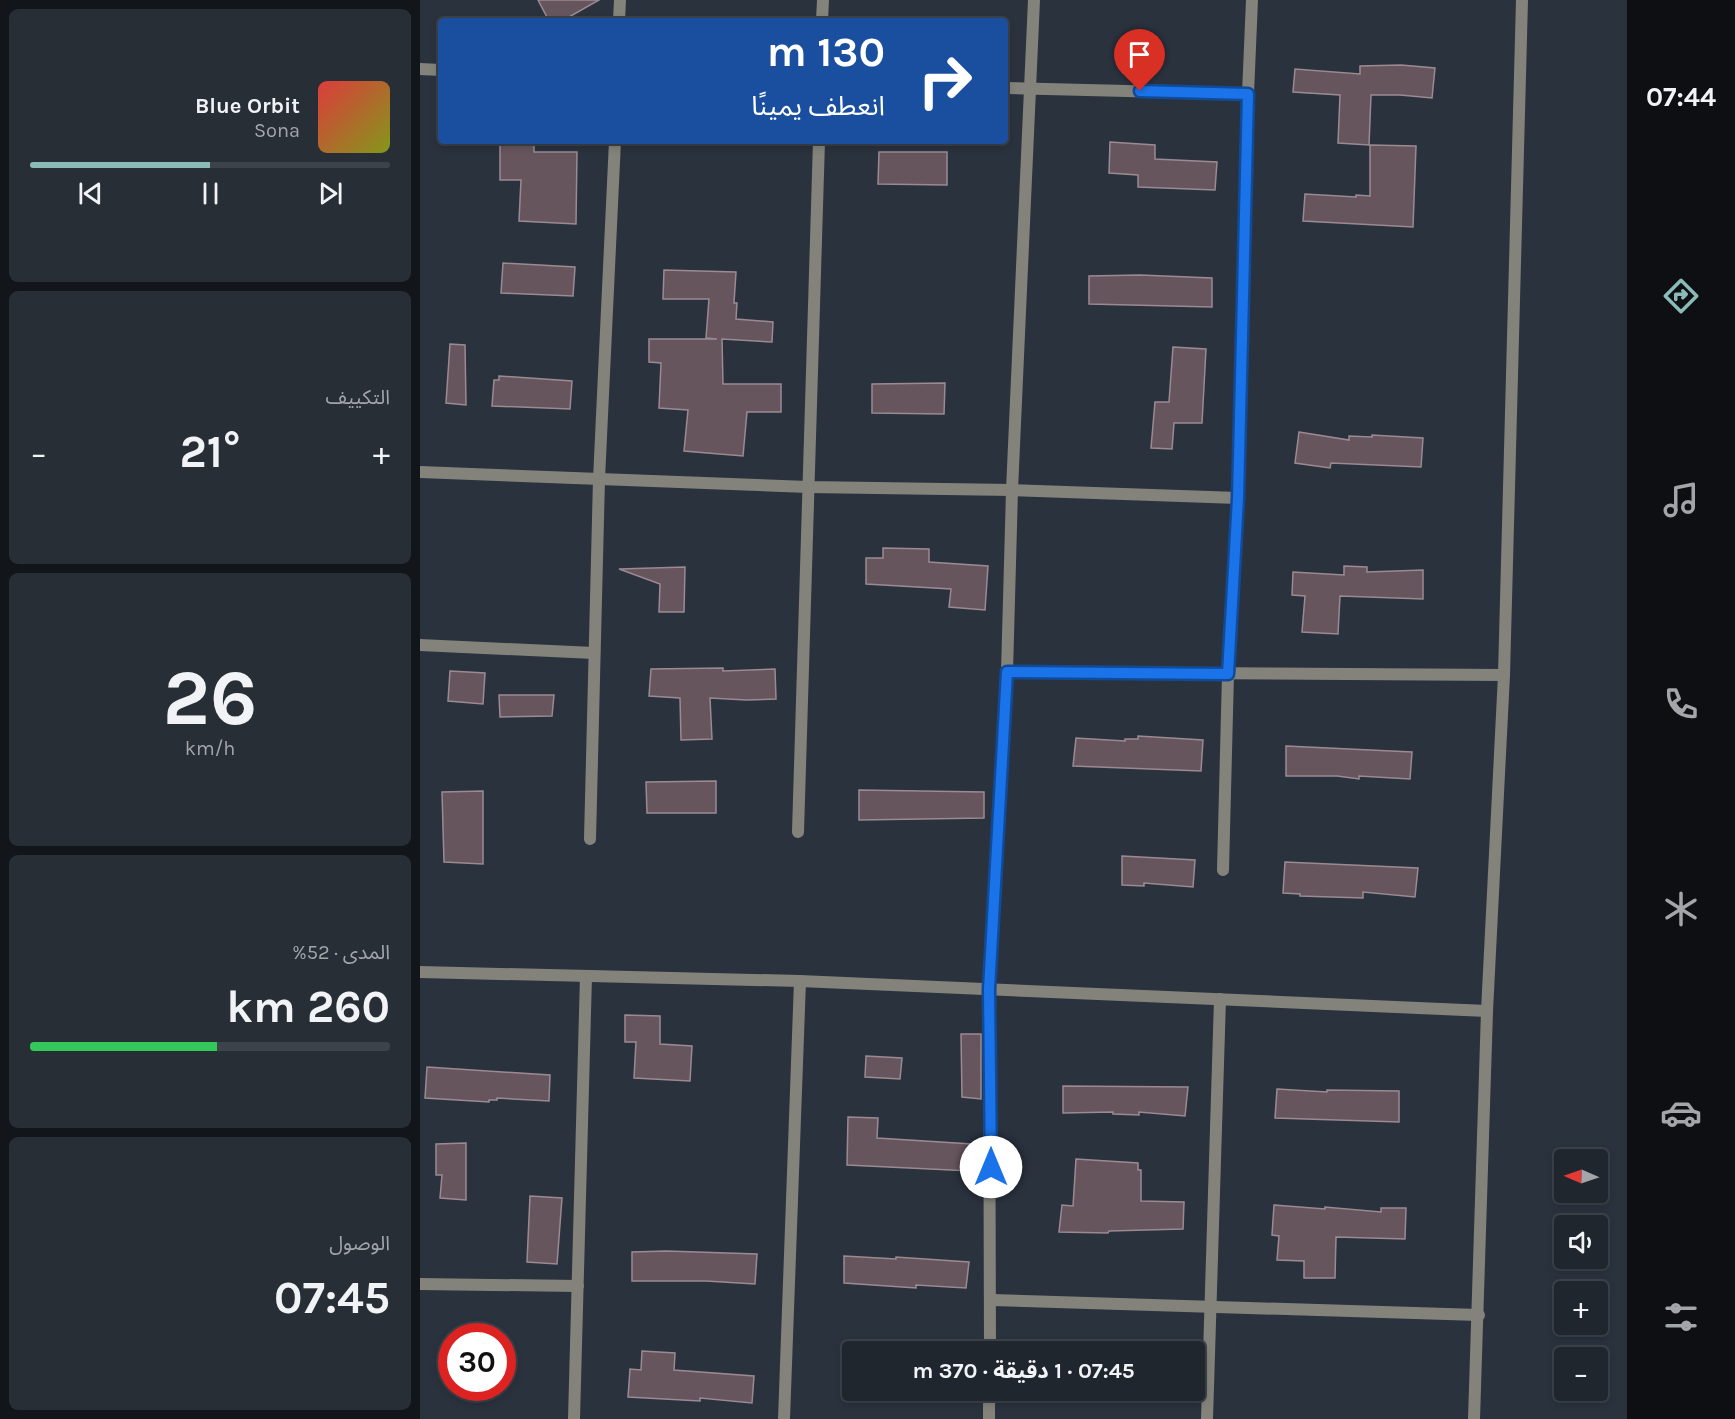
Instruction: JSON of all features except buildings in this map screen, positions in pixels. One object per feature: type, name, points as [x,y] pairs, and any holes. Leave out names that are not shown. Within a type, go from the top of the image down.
[{"type":"street","points":[[619,18],[620,0]]},
{"type":"street","points":[[822,18],[823,0]]},
{"type":"street","points":[[990,1341],[989,989],[1007,672],[1012,490],[1032,89],[1034,0]]},
{"type":"street","points":[[1223,870],[1228,674],[1238,498],[1252,0]]},
{"type":"street","points":[[1474,1419],[1487,1011],[1504,675],[1522,0]]},
{"type":"street","points":[[420,69],[438,70]]},
{"type":"street","points":[[1008,88],[1248,94]]},
{"type":"street","points":[[590,839],[599,479],[615,144]]},
{"type":"street","points":[[798,832],[819,144]]},
{"type":"street","points":[[420,472],[808,487],[1012,490],[1238,498]]},
{"type":"street","points":[[420,645],[594,653]]},
{"type":"street","points":[[1007,672],[1504,675]]},
{"type":"street","points":[[420,972],[800,981],[1487,1011]]},
{"type":"street","points":[[574,1419],[586,976]]},
{"type":"street","points":[[784,1419],[800,981]]},
{"type":"street","points":[[1207,1419],[1220,999]]},
{"type":"street","points":[[420,1284],[578,1286]]},
{"type":"street","points":[[991,1300],[1479,1315]]},
{"type":"street","points":[[989,1401],[989,1419]]},
{"type":"route","points":[[991,1167],[989,989],[1007,672],[1228,674],[1238,498],[1248,94],[1140,91]]}]
